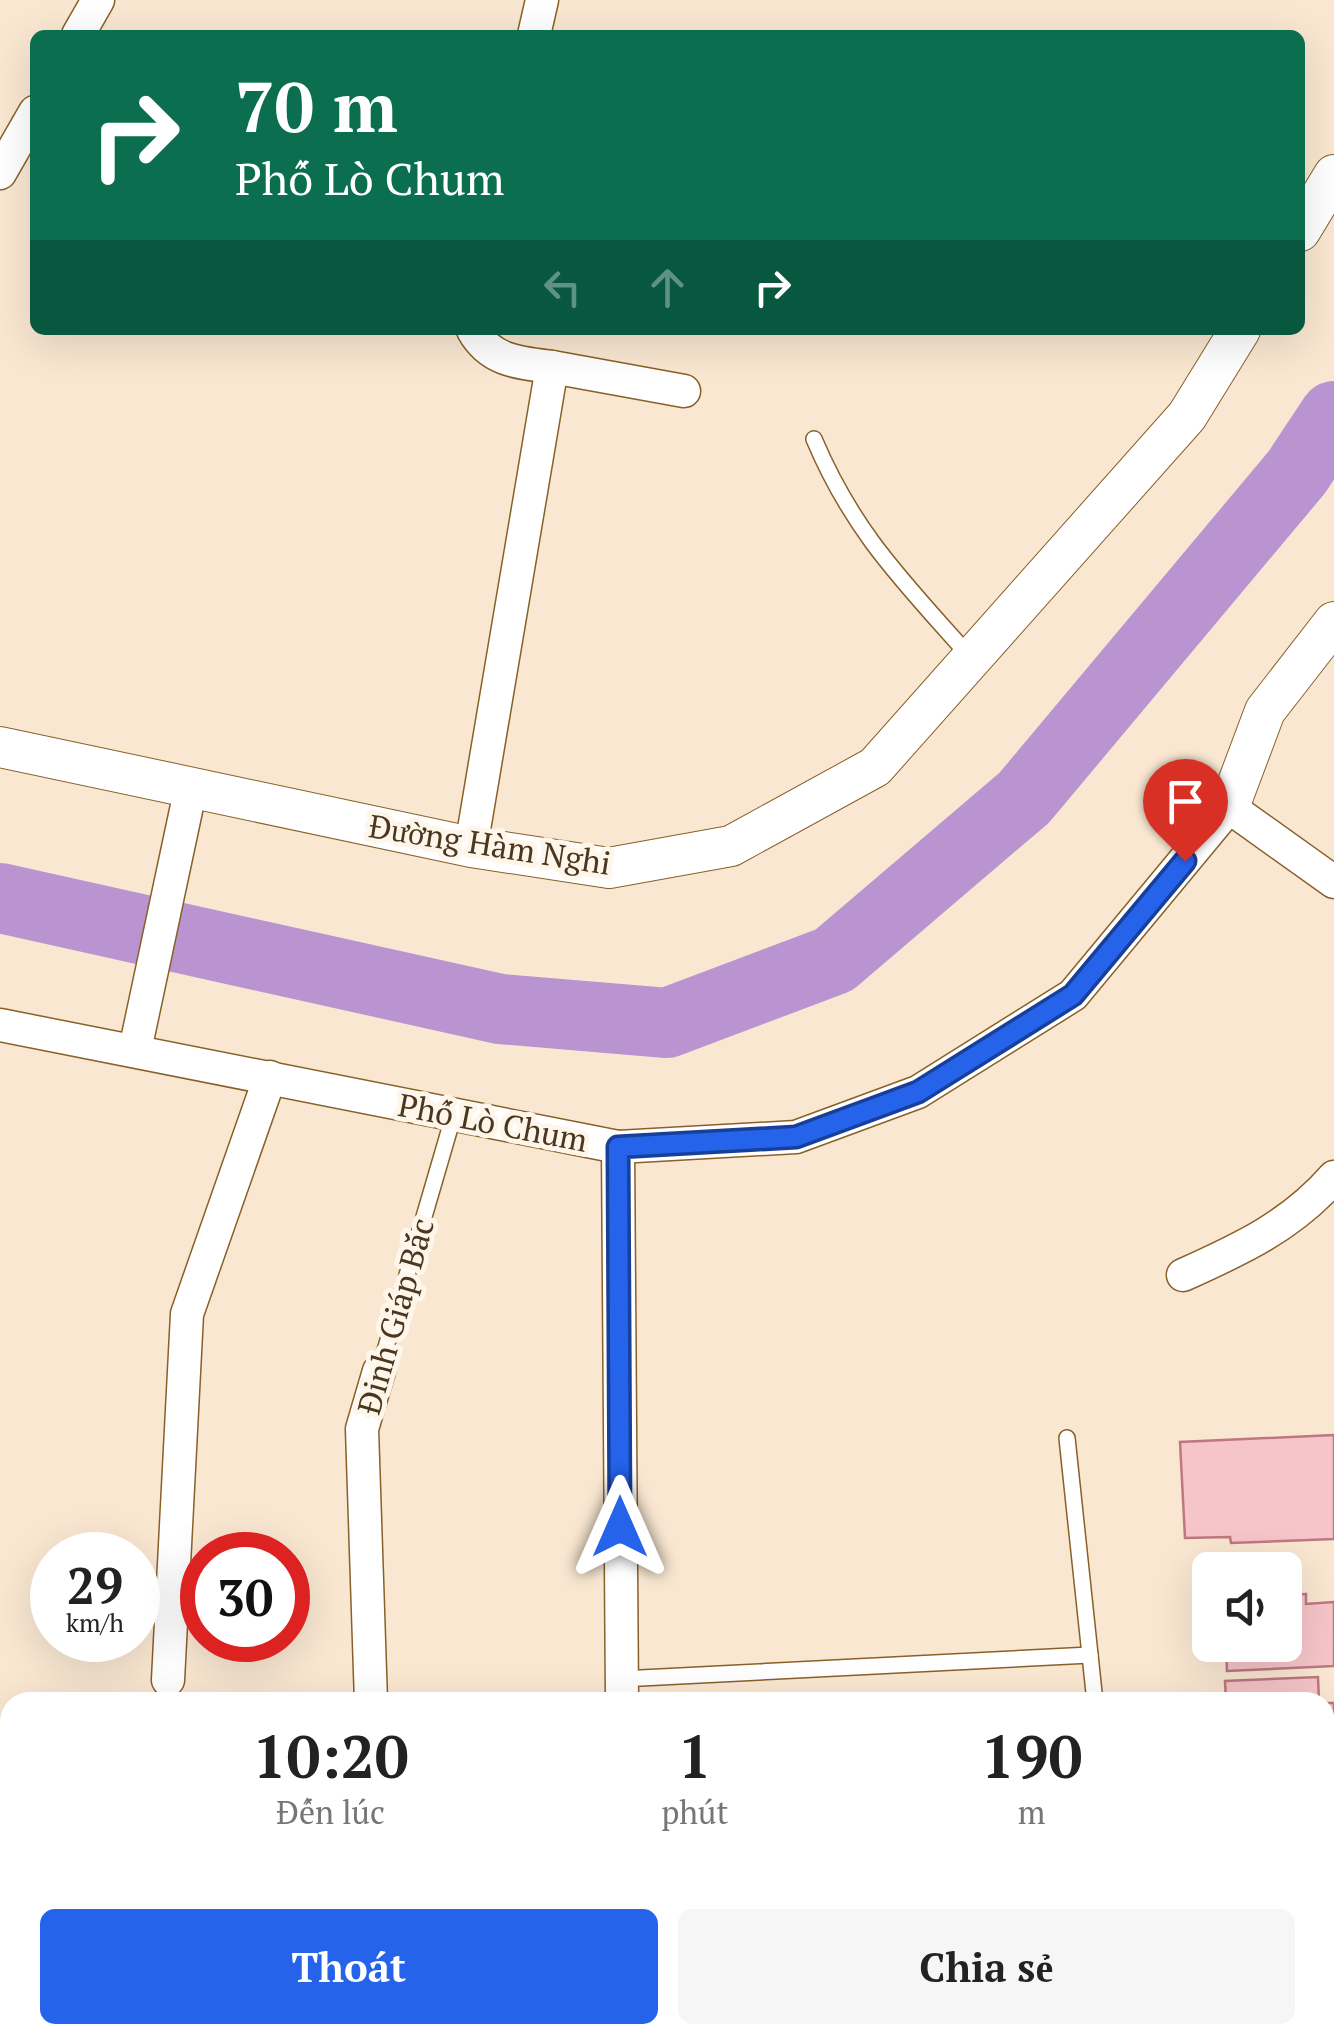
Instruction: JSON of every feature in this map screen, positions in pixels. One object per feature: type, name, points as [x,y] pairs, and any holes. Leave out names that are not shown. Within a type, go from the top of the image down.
[{"type":"street","points":[[81,30],[98,0]]},
{"type":"street","points":[[535,30],[542,0]]},
{"type":"street","points":[[0,174],[30,121]]},
{"type":"street","points":[[1305,223],[1334,175]]},
{"type":"street","points":[[476,335],[483,348],[513,363],[552,366],[684,391]]},
{"type":"street","name":"Đường Hàm Nghi","points":[[0,747],[471,848],[609,868],[731,846],[875,766],[1187,416],[1237,335]]},
{"type":"street","points":[[471,848],[552,366]]},
{"type":"street","points":[[1329,869],[1229,807],[1265,711],[1334,622]]},
{"type":"street","points":[[135,1050],[191,787]]},
{"type":"street","name":"Phố Lò Chum","points":[[0,1025],[618,1147],[796,1137],[918,1092],[1073,995],[1229,807]]},
{"type":"street","points":[[168,1680],[187,1314],[270,1077]]},
{"type":"street","points":[[618,1147],[622,1691]]},
{"type":"street","points":[[1183,1275],[1260,1240],[1292,1219],[1334,1177]]},
{"type":"street","name":"Đinh Giáp Bắc","points":[[371,1692],[362,1429],[379,1371]]},
{"type":"lane","points":[[814,439],[832,482],[879,557],[971,658]]},
{"type":"lane","name":"Đinh Giáp Bắc","points":[[379,1371],[454,1114]]},
{"type":"lane","points":[[1067,1438],[1094,1692]]},
{"type":"lane","points":[[622,1691],[1090,1655]]},
{"type":"building","points":[[1334,1435],[1334,1539],[1231,1543],[1230,1537],[1185,1538],[1180,1442]]},
{"type":"building","points":[[1302,1594],[1306,1594],[1306,1604],[1334,1602],[1334,1666],[1227,1671],[1227,1662],[1302,1662]]},
{"type":"building","points":[[1318,1677],[1319,1692],[1226,1692],[1225,1681]]},
{"type":"waterway","points":[[0,898],[500,1009],[667,1023],[834,960],[1024,798],[1297,472],[1334,416]]},
{"type":"route","points":[[620,1527],[618,1147],[796,1137],[918,1092],[1073,995],[1185,861]]}]
